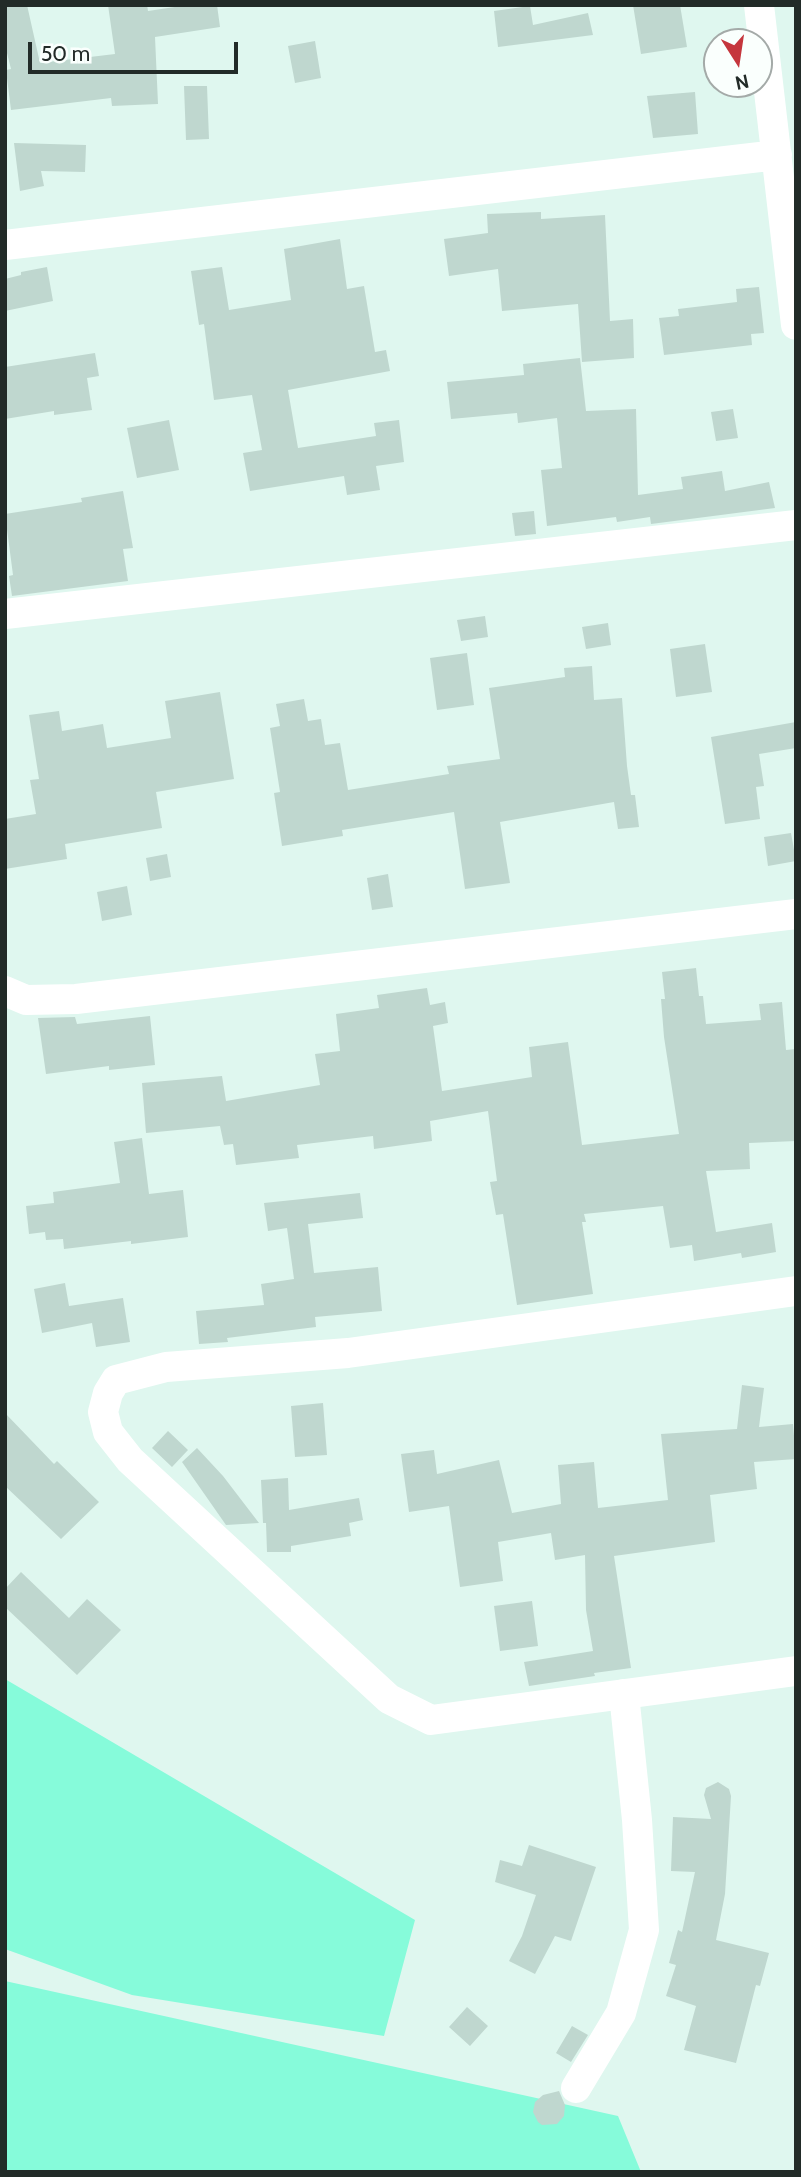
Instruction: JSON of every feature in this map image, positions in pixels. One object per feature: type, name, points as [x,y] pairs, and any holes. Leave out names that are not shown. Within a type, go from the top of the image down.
[{"type":"street","points":[[759,5],[796,325]]},
{"type":"street","points":[[5,245],[777,155]]},
{"type":"street","points":[[5,614],[796,525]]},
{"type":"street","points":[[5,991],[26,1000],[76,999],[796,914]]},
{"type":"street","points":[[796,1291],[348,1353],[166,1367],[116,1380],[108,1393],[103,1412],[108,1432],[130,1460],[389,1699],[431,1720],[796,1671]]},
{"type":"street","points":[[576,2088],[621,2013],[644,1930],[637,1820],[624,1694]]},
{"type":"green space","points":[[5,1679],[415,1920],[384,2036],[132,1995],[5,1949]]},
{"type":"green space","points":[[5,1981],[618,2116],[641,2172],[5,2172]]},
{"type":"building","points":[[5,5],[27,5],[40,63],[115,54],[108,5],[147,5],[148,11],[188,5],[217,5],[220,27],[155,37],[158,104],[112,106],[111,98],[11,110],[6,70],[11,69],[5,45]]},
{"type":"building","points":[[633,5],[680,5],[687,47],[641,54]]},
{"type":"building","points":[[530,6],[533,25],[588,13],[593,35],[498,47],[494,11]]},
{"type":"building","points":[[315,41],[321,78],[295,83],[288,46]]},
{"type":"building","points":[[184,86],[207,86],[209,139],[186,140]]},
{"type":"building","points":[[695,92],[698,134],[653,138],[647,96]]},
{"type":"building","points":[[14,143],[86,145],[85,172],[41,171],[44,186],[20,191]]},
{"type":"building","points":[[541,212],[541,219],[605,215],[610,321],[633,319],[634,358],[582,362],[578,304],[502,311],[498,269],[449,276],[444,239],[488,233],[487,214]]},
{"type":"building","points":[[340,239],[347,289],[364,286],[375,352],[386,350],[390,371],[288,390],[298,448],[376,436],[374,423],[399,420],[404,462],[376,466],[380,490],[347,495],[344,476],[250,491],[243,453],[262,450],[252,395],[214,400],[204,324],[199,325],[191,271],[222,267],[229,310],[291,300],[284,249]]},
{"type":"building","points":[[47,267],[53,301],[5,311],[5,279],[21,275],[21,272]]},
{"type":"building","points":[[759,287],[764,333],[751,334],[752,345],[664,355],[659,318],[679,316],[678,309],[737,302],[736,289]]},
{"type":"building","points":[[95,353],[99,376],[87,378],[92,410],[54,415],[54,411],[5,419],[5,367]]},
{"type":"building","points":[[580,358],[586,411],[636,409],[638,495],[683,489],[681,477],[722,471],[725,491],[769,482],[775,508],[651,524],[650,517],[617,522],[616,517],[547,526],[541,470],[562,468],[557,418],[518,423],[517,413],[451,419],[447,382],[524,375],[523,364]]},
{"type":"building","points":[[733,409],[738,438],[716,441],[711,412]]},
{"type":"building","points":[[169,420],[179,470],[137,478],[127,428]]},
{"type":"building","points":[[123,491],[133,548],[123,549],[128,581],[12,596],[9,576],[13,575],[5,514],[82,502],[81,498]]},
{"type":"building","points":[[534,511],[536,534],[515,536],[512,513]]},
{"type":"building","points":[[485,616],[488,637],[461,641],[457,620]]},
{"type":"building","points":[[608,623],[611,645],[586,649],[582,627]]},
{"type":"building","points":[[705,644],[712,692],[676,697],[670,649]]},
{"type":"building","points":[[467,653],[474,705],[437,710],[430,658]]},
{"type":"building","points":[[592,666],[594,700],[622,698],[627,766],[631,795],[635,795],[639,827],[618,829],[614,802],[500,822],[510,883],[465,889],[454,812],[342,830],[343,836],[282,846],[274,793],[280,792],[270,728],[280,726],[276,704],[304,699],[308,721],[321,719],[325,745],[340,743],[348,790],[449,774],[447,766],[500,759],[489,688],[565,677],[564,668]]},
{"type":"building","points":[[220,692],[234,779],[156,792],[162,828],[65,844],[67,859],[5,869],[5,819],[36,814],[30,780],[39,779],[29,715],[59,711],[62,731],[103,724],[107,748],[171,738],[165,701]]},
{"type":"building","points":[[796,722],[796,748],[759,754],[764,786],[756,787],[760,819],[725,824],[711,737]]},
{"type":"building","points":[[791,833],[796,861],[768,866],[764,837]]},
{"type":"building","points":[[167,854],[171,877],[150,881],[146,858]]},
{"type":"building","points":[[388,874],[393,907],[372,910],[367,878]]},
{"type":"building","points":[[127,886],[132,915],[102,921],[97,892]]},
{"type":"building","points":[[696,968],[706,1024],[761,1020],[759,1004],[782,1002],[786,1050],[796,1049],[796,1141],[749,1143],[750,1169],[706,1171],[716,1232],[772,1223],[776,1252],[742,1258],[741,1253],[694,1261],[692,1245],[670,1248],[663,1206],[584,1214],[586,1222],[582,1222],[593,1294],[517,1305],[503,1214],[496,1215],[490,1182],[497,1181],[488,1111],[430,1121],[432,1141],[374,1149],[373,1136],[297,1145],[299,1158],[236,1165],[233,1144],[224,1145],[220,1126],[146,1133],[142,1083],[222,1076],[226,1101],[320,1085],[315,1054],[340,1051],[336,1014],[379,1008],[377,995],[427,988],[430,1005],[445,1002],[448,1023],[433,1026],[442,1091],[532,1077],[529,1047],[568,1042],[582,1145],[679,1134],[664,1037],[661,999],[665,999],[662,972]]},
{"type":"building","points":[[150,1016],[155,1065],[109,1070],[109,1066],[46,1074],[38,1018],[75,1017],[77,1024]]},
{"type":"building","points":[[142,1138],[149,1194],[183,1190],[188,1237],[64,1249],[63,1239],[46,1240],[45,1232],[29,1234],[26,1206],[54,1203],[53,1192],[120,1183],[114,1142]]},
{"type":"building","points":[[360,1193],[363,1218],[308,1224],[314,1273],[378,1267],[382,1311],[315,1317],[316,1327],[227,1338],[228,1342],[199,1344],[196,1311],[264,1305],[261,1284],[294,1279],[287,1228],[268,1231],[264,1203]]},
{"type":"building","points":[[65,1283],[69,1306],[123,1298],[130,1342],[96,1347],[92,1323],[42,1333],[34,1289]]},
{"type":"building","points":[[742,1385],[764,1388],[759,1427],[793,1424],[796,1459],[754,1462],[757,1489],[710,1495],[715,1542],[614,1556],[631,1668],[529,1686],[524,1662],[593,1651],[586,1610],[585,1555],[555,1560],[551,1533],[498,1542],[503,1581],[460,1587],[449,1506],[409,1512],[401,1454],[434,1450],[437,1474],[499,1460],[512,1513],[561,1504],[558,1465],[594,1462],[598,1508],[668,1500],[661,1434],[737,1429]]},
{"type":"building","points":[[323,1403],[327,1455],[295,1457],[291,1406]]},
{"type":"building","points":[[5,1413],[54,1464],[57,1461],[99,1502],[61,1539],[5,1486]]},
{"type":"building","points":[[168,1431],[188,1450],[172,1467],[152,1448]]},
{"type":"building","points":[[197,1448],[223,1476],[259,1523],[226,1525],[182,1462]]},
{"type":"building","points":[[288,1478],[289,1510],[359,1498],[363,1520],[349,1523],[351,1536],[291,1546],[291,1552],[267,1552],[261,1480]]},
{"type":"building","points":[[21,1572],[69,1618],[87,1599],[121,1630],[77,1675],[5,1607],[5,1589]]},
{"type":"building","points":[[532,1601],[538,1646],[500,1651],[494,1606]]},
{"type":"building","points":[[718,1782],[729,1789],[731,1796],[725,1894],[716,1940],[769,1953],[760,1986],[756,1985],[736,2063],[684,2050],[696,2006],[666,1996],[676,1965],[669,1963],[678,1930],[682,1932],[695,1872],[671,1871],[673,1817],[711,1819],[704,1795],[706,1788]]},
{"type":"building","points":[[529,1845],[596,1867],[571,1941],[555,1936],[535,1974],[509,1961],[522,1936],[536,1895],[495,1882],[500,1860],[522,1866]]},
{"type":"building","points":[[467,2007],[488,2026],[470,2046],[449,2027]]},
{"type":"building","points":[[572,2026],[588,2035],[571,2062],[556,2053]]},
{"type":"building","points":[[559,2091],[565,2105],[564,2116],[557,2124],[542,2125],[533,2112],[535,2102],[543,2095]]}]
